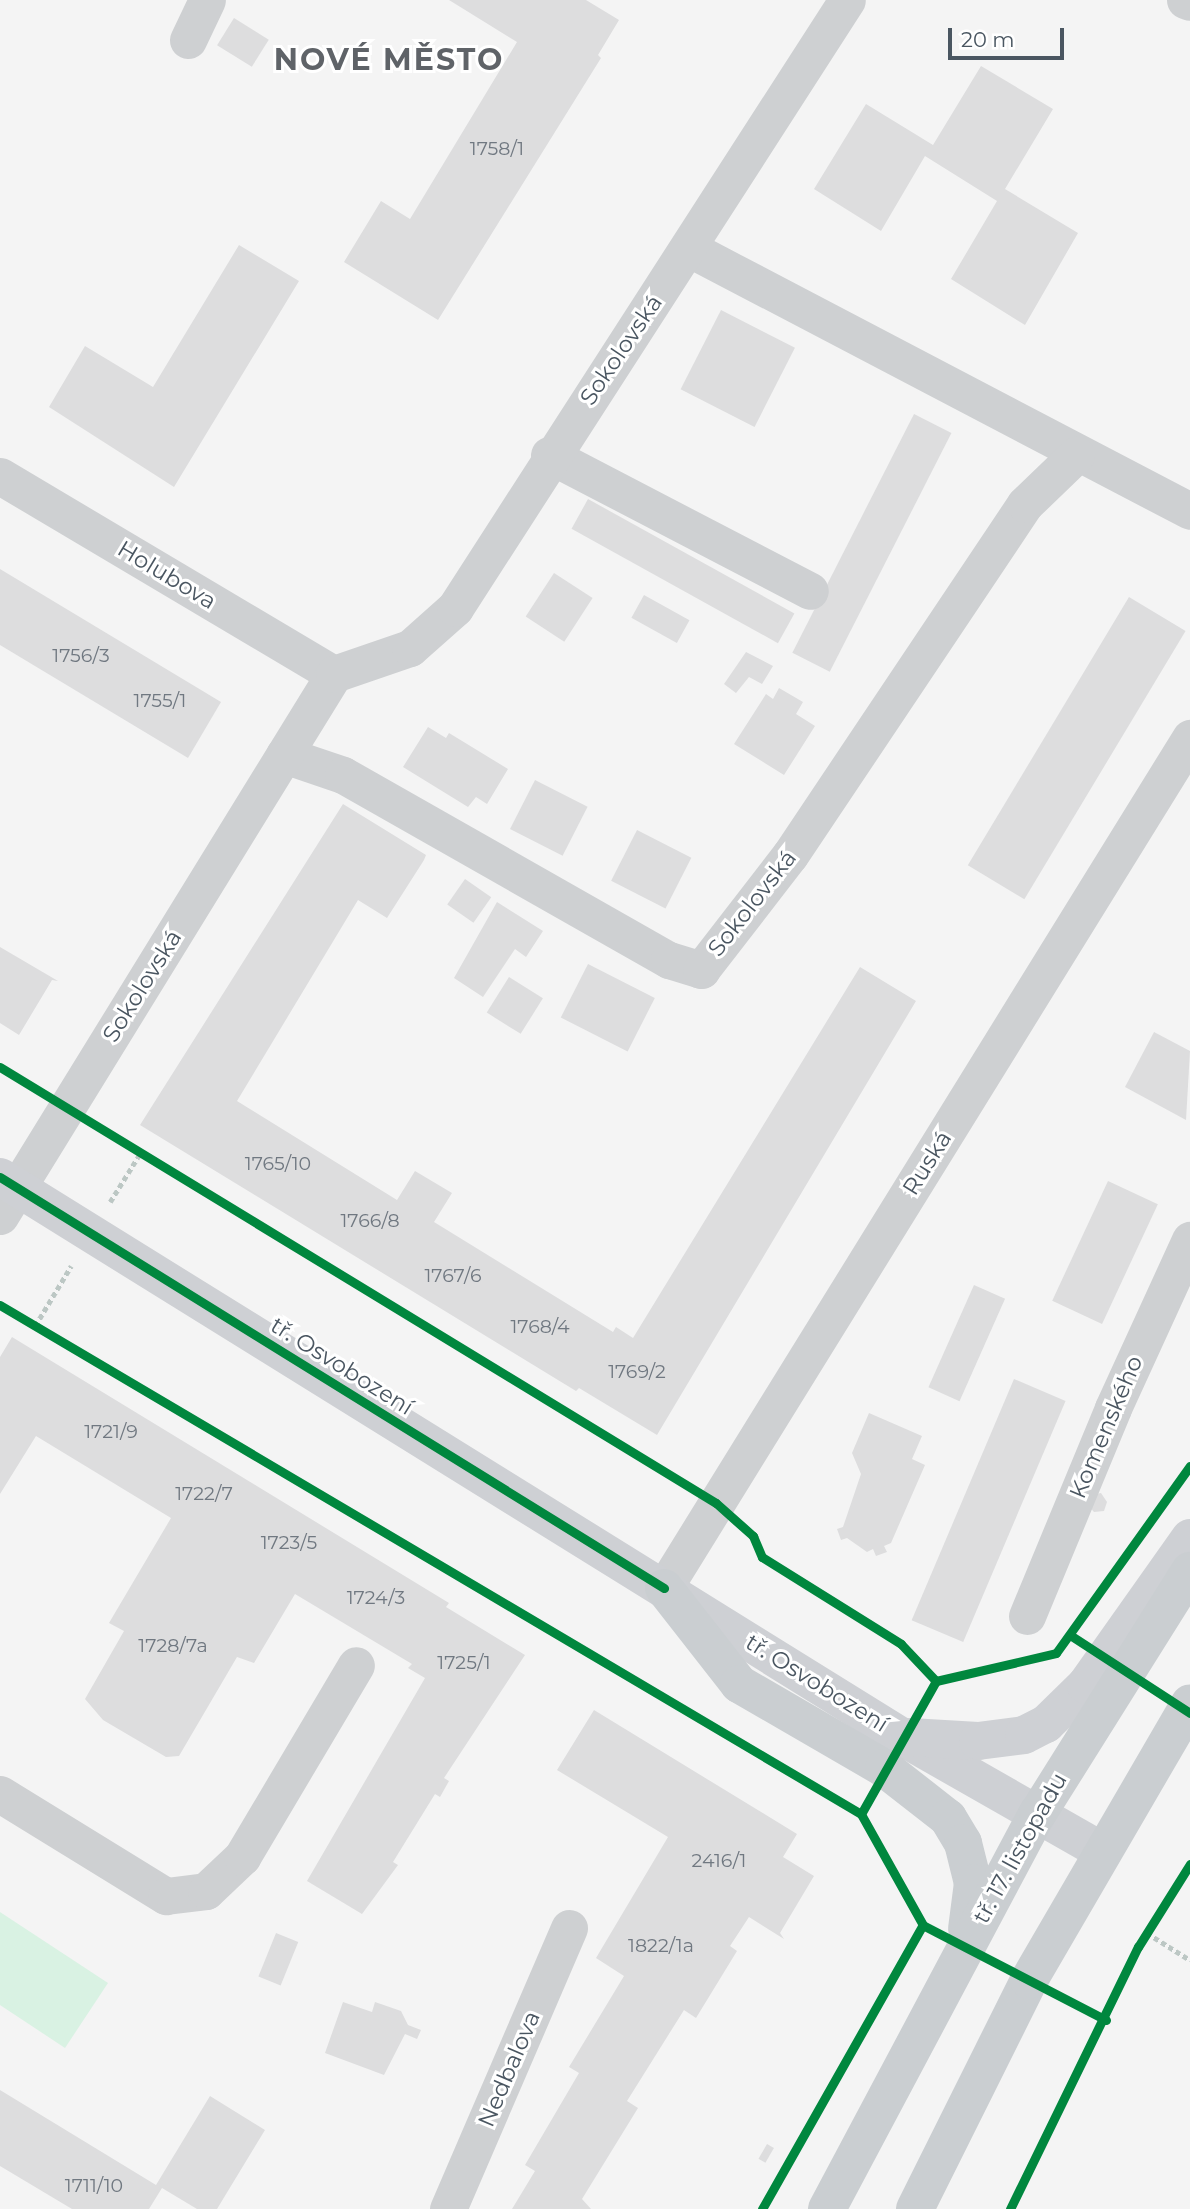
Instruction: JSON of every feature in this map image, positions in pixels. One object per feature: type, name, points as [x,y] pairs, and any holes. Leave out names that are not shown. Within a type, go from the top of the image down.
[{"type":"main road","name":"tř. 17. listopadu","points":[[827,2209],[1038,1813],[1190,1571]]},
{"type":"main road","points":[[664,1588],[739,1684],[884,1768],[948,1818],[963,1843],[973,1883],[964,1949]]},
{"type":"main road","points":[[915,2209],[1029,1980],[1190,1703]]},
{"type":"street","points":[[188,40],[207,0]]},
{"type":"street","name":"Sokolovská","points":[[6,1193],[334,674],[410,648],[455,608],[549,455],[690,249],[847,0]]},
{"type":"street","points":[[690,249],[1076,454],[1190,511]]},
{"type":"street","name":"Sokolovská","points":[[284,755],[343,775],[669,960],[701,970],[790,855],[1024,504],[1076,454]]},
{"type":"street","points":[[549,455],[810,591]]},
{"type":"street","name":"Holubova","points":[[0,477],[334,674]]},
{"type":"street","name":"Ruská","points":[[664,1588],[1190,738]]},
{"type":"street","name":"tř. Osvobození","points":[[6,1193],[664,1588],[902,1737],[1102,1851]]},
{"type":"street","name":"Komenského","points":[[1027,1616],[1113,1408],[1190,1240]]},
{"type":"street","points":[[902,1737],[978,1741],[1024,1735],[1046,1724],[1086,1685],[1190,1538]]},
{"type":"street","points":[[0,1794],[166,1896],[206,1891],[242,1857],[356,1665]]},
{"type":"street","name":"Nedbalova","points":[[448,2209],[569,1928]]},
{"type":"path","points":[[130,1146],[153,1159]]},
{"type":"path","points":[[23,1319],[47,1333]]},
{"type":"path","points":[[917,1913],[923,1924],[964,1949]]},
{"type":"path","points":[[1138,1947],[1154,1921]]},
{"type":"path","points":[[762,2209],[923,1924]]},
{"type":"path","points":[[1147,1933],[1190,1960]]},
{"type":"green space","points":[[0,1912],[108,1983],[65,2048],[0,2005]]},
{"type":"building","points":[[449,0],[586,0],[619,20],[598,55],[601,58],[438,320],[344,262],[381,201],[410,219],[517,42]]},
{"type":"building","points":[[234,18],[269,40],[252,67],[217,45]]},
{"type":"building","points":[[981,66],[1053,109],[1005,189],[1078,233],[1025,325],[951,279],[997,201],[925,156],[881,231],[814,189],[866,104],[933,145]]},
{"type":"building","points":[[239,245],[299,281],[174,487],[49,407],[85,346],[153,387]]},
{"type":"building","points":[[721,310],[795,348],[755,427],[681,389]]},
{"type":"building","points":[[914,414],[951,433],[830,672],[792,653]]},
{"type":"building","points":[[588,499],[794,613],[778,643],[572,529]]},
{"type":"building","points":[[0,569],[221,702],[188,758],[0,645]]},
{"type":"building","points":[[554,573],[593,598],[564,642],[526,617]]},
{"type":"building","points":[[644,595],[689,620],[677,643],[631,618]]},
{"type":"building","points":[[1129,597],[1186,631],[1024,899],[968,865]]},
{"type":"building","points":[[746,652],[773,666],[762,684],[749,677],[736,693],[724,684]]},
{"type":"building","points":[[779,688],[803,702],[796,714],[815,726],[784,775],[734,744],[766,694],[773,699]]},
{"type":"building","points":[[428,727],[446,738],[449,733],[508,769],[487,804],[476,797],[468,807],[403,767]]},
{"type":"building","points":[[535,780],[588,807],[563,856],[510,829]]},
{"type":"building","points":[[343,804],[426,855],[387,918],[358,900],[237,1101],[397,1200],[415,1171],[452,1193],[434,1222],[613,1332],[616,1327],[633,1338],[860,967],[916,1001],[657,1435],[579,1388],[576,1391],[140,1125]]},
{"type":"building","points":[[637,830],[691,858],[665,908],[611,881]]},
{"type":"building","points":[[465,879],[491,897],[473,923],[447,904]]},
{"type":"building","points":[[497,902],[543,931],[526,957],[515,949],[483,997],[454,978]]},
{"type":"building","points":[[0,947],[58,981],[52,980],[19,1035],[0,1023]]},
{"type":"building","points":[[588,964],[655,998],[628,1052],[561,1017]]},
{"type":"building","points":[[509,977],[543,998],[521,1034],[487,1013]]},
{"type":"building","points":[[1154,1032],[1190,1051],[1186,1120],[1125,1087]]},
{"type":"building","points":[[1108,1181],[1158,1204],[1102,1324],[1052,1301]]},
{"type":"building","points":[[974,1285],[1005,1299],[960,1401],[928,1387]]},
{"type":"building","points":[[12,1337],[449,1603],[446,1607],[525,1655],[444,1778],[449,1781],[440,1797],[435,1794],[393,1862],[398,1865],[362,1914],[307,1881],[425,1678],[408,1668],[412,1664],[295,1594],[254,1663],[237,1657],[179,1756],[166,1757],[103,1720],[85,1699],[124,1631],[109,1623],[171,1518],[36,1436],[0,1494],[0,1357]]},
{"type":"building","points":[[1014,1379],[1066,1401],[963,1642],[912,1620]]},
{"type":"building","points":[[869,1413],[922,1436],[912,1459],[925,1465],[891,1543],[884,1546],[887,1552],[876,1556],[873,1549],[867,1552],[847,1538],[841,1540],[837,1529],[843,1527],[861,1474],[852,1453]]},
{"type":"building","points":[[1101,1493],[1107,1502],[1104,1511],[1094,1512],[1087,1504],[1091,1495]]},
{"type":"building","points":[[594,1710],[797,1834],[783,1857],[814,1876],[780,1933],[784,1939],[749,1917],[730,1946],[737,1951],[696,2018],[684,2010],[627,2101],[638,2108],[582,2199],[591,2209],[512,2209],[535,2171],[525,2165],[579,2073],[569,2067],[624,1976],[596,1958],[668,1837],[557,1770]]},
{"type":"building","points":[[276,1933],[298,1942],[281,1986],[258,1977]]},
{"type":"building","points":[[343,2002],[372,2012],[375,2002],[401,2011],[408,2025],[421,2030],[417,2039],[405,2034],[384,2075],[325,2053]]},
{"type":"building","points":[[0,2090],[156,2185],[210,2096],[265,2130],[217,2209],[197,2209],[162,2188],[149,2209],[72,2209],[0,2166]]},
{"type":"building","points":[[767,2144],[774,2148],[765,2163],[758,2159]]},
{"type":"cycle path","points":[[0,1067],[716,1503],[753,1536],[762,1557],[901,1644],[936,1681]]},
{"type":"cycle path","points":[[0,1177],[664,1588]]},
{"type":"cycle path","points":[[0,1305],[861,1814]]},
{"type":"cycle path","points":[[1106,2020],[923,1925],[861,1814],[936,1681],[1056,1653],[1190,1466]]},
{"type":"cycle path","points":[[1070,1635],[1190,1713]]},
{"type":"cycle path","points":[[1010,2209],[1138,1947],[1190,1864]]},
{"type":"cycle path","points":[[762,2209],[923,1925]]},
{"type":"district","name":"NOVÉ MĚSTO","points":[[389,60]]}]
